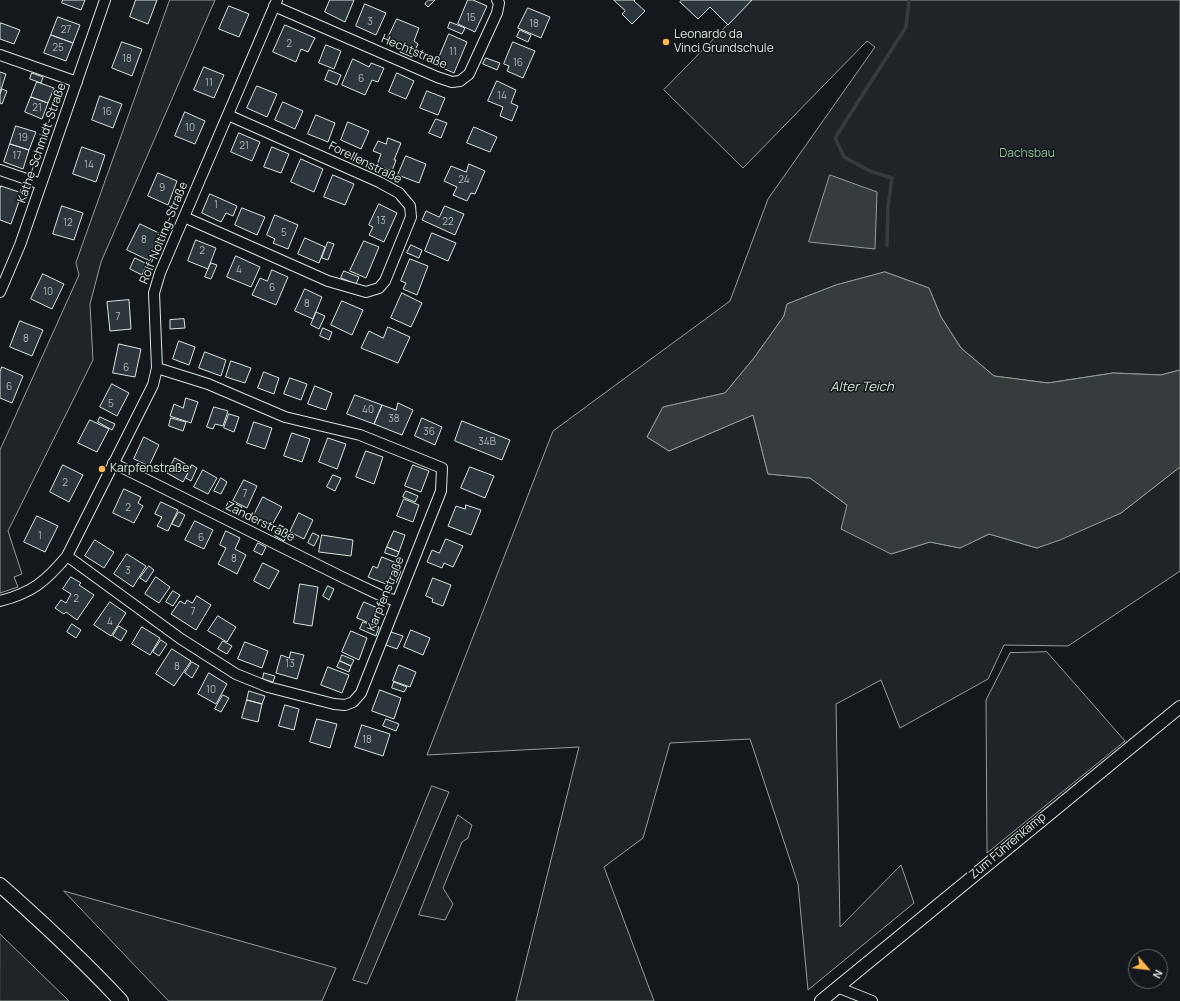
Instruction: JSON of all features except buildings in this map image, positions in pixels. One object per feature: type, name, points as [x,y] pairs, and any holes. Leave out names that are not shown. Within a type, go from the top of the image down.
[{"type":"main road","points":[[0,885],[31,912],[96,974],[121,1001]]},
{"type":"street","name":"Käthe-Schmidt-Straße","points":[[0,292],[20,245],[104,0]]},
{"type":"street","name":"Hechtstraße","points":[[276,3],[437,77],[452,82],[460,80],[469,74],[497,13],[499,2],[497,0]]},
{"type":"street","name":"Rolf-Nolting-Straße","points":[[0,601],[13,598],[34,589],[51,574],[66,556],[153,385],[157,368],[154,292],[160,273],[276,3]]},
{"type":"street","points":[[0,55],[77,82]]},
{"type":"street","name":"Forellenstraße","points":[[184,217],[328,281],[366,292],[379,288],[385,281],[411,217],[410,206],[399,193],[379,182],[228,115]]},
{"type":"street","points":[[0,170],[41,184]]},
{"type":"street","name":"Karpfenstraße","points":[[66,556],[181,639],[236,674],[268,688],[334,704],[345,705],[353,702],[362,693],[441,491],[442,468],[360,435],[285,417],[208,384],[157,368]]},
{"type":"street","name":"Zanderstraße","points":[[113,464],[344,578],[397,601]]},
{"type":"street","name":"Zum Fuhrenkamp","points":[[821,1001],[1044,816],[1180,707]]},
{"type":"street","points":[[838,987],[872,1001]]},
{"type":"green space","points":[[170,0],[215,0],[101,262],[90,304],[93,360],[8,531],[22,574],[14,577],[18,587],[0,593],[0,450],[79,275],[76,263]]},
{"type":"green space","name":"Dachsbau","points":[[752,0],[1180,0],[1180,370],[1161,375],[1113,373],[1048,383],[994,376],[961,348],[941,317],[929,288],[885,272],[836,285],[787,304],[784,316],[754,358],[725,393],[663,407],[647,437],[669,451],[753,415],[768,474],[810,478],[847,505],[891,554],[930,542],[960,548],[989,534],[1037,548],[1121,513],[1180,467],[1180,571],[1068,646],[1004,645],[988,679],[900,728],[881,680],[836,704],[840,927],[901,865],[914,903],[808,990],[798,884],[750,739],[670,743],[643,838],[604,867],[654,1001],[516,1001],[579,747],[427,755],[553,431],[730,301],[768,199],[875,47],[867,41],[743,168],[664,90]]},
{"type":"green space","points":[[1047,652],[1125,741],[987,853],[986,700],[1010,653]]},
{"type":"green space","points":[[432,786],[449,792],[367,984],[353,980]]},
{"type":"green space","points":[[458,815],[472,825],[468,838],[462,842],[443,888],[453,904],[445,920],[419,915]]},
{"type":"green space","points":[[64,891],[336,968],[322,1001],[169,1001]]},
{"type":"green space","points":[[0,934],[69,1001],[0,1001]]},
{"type":"water","points":[[830,175],[877,192],[875,249],[809,242]]},
{"type":"water","name":"Alter Teich","points":[[885,272],[929,288],[941,317],[961,348],[994,376],[1048,383],[1113,373],[1161,375],[1180,370],[1180,467],[1121,513],[1060,540],[1037,548],[989,534],[960,548],[930,542],[891,554],[841,529],[847,505],[810,478],[768,474],[753,415],[669,451],[647,437],[663,407],[725,393],[754,358],[784,316],[787,304],[836,285]]},
{"type":"waterway","points":[[887,246],[888,206],[892,178],[870,171],[844,157],[835,138],[906,27],[909,0]]},
{"type":"place","name":"Leonardo da Vinci Grundschule","points":[[666,42]]},
{"type":"place","name":"Karpfenstraße","points":[[102,469]]}]
